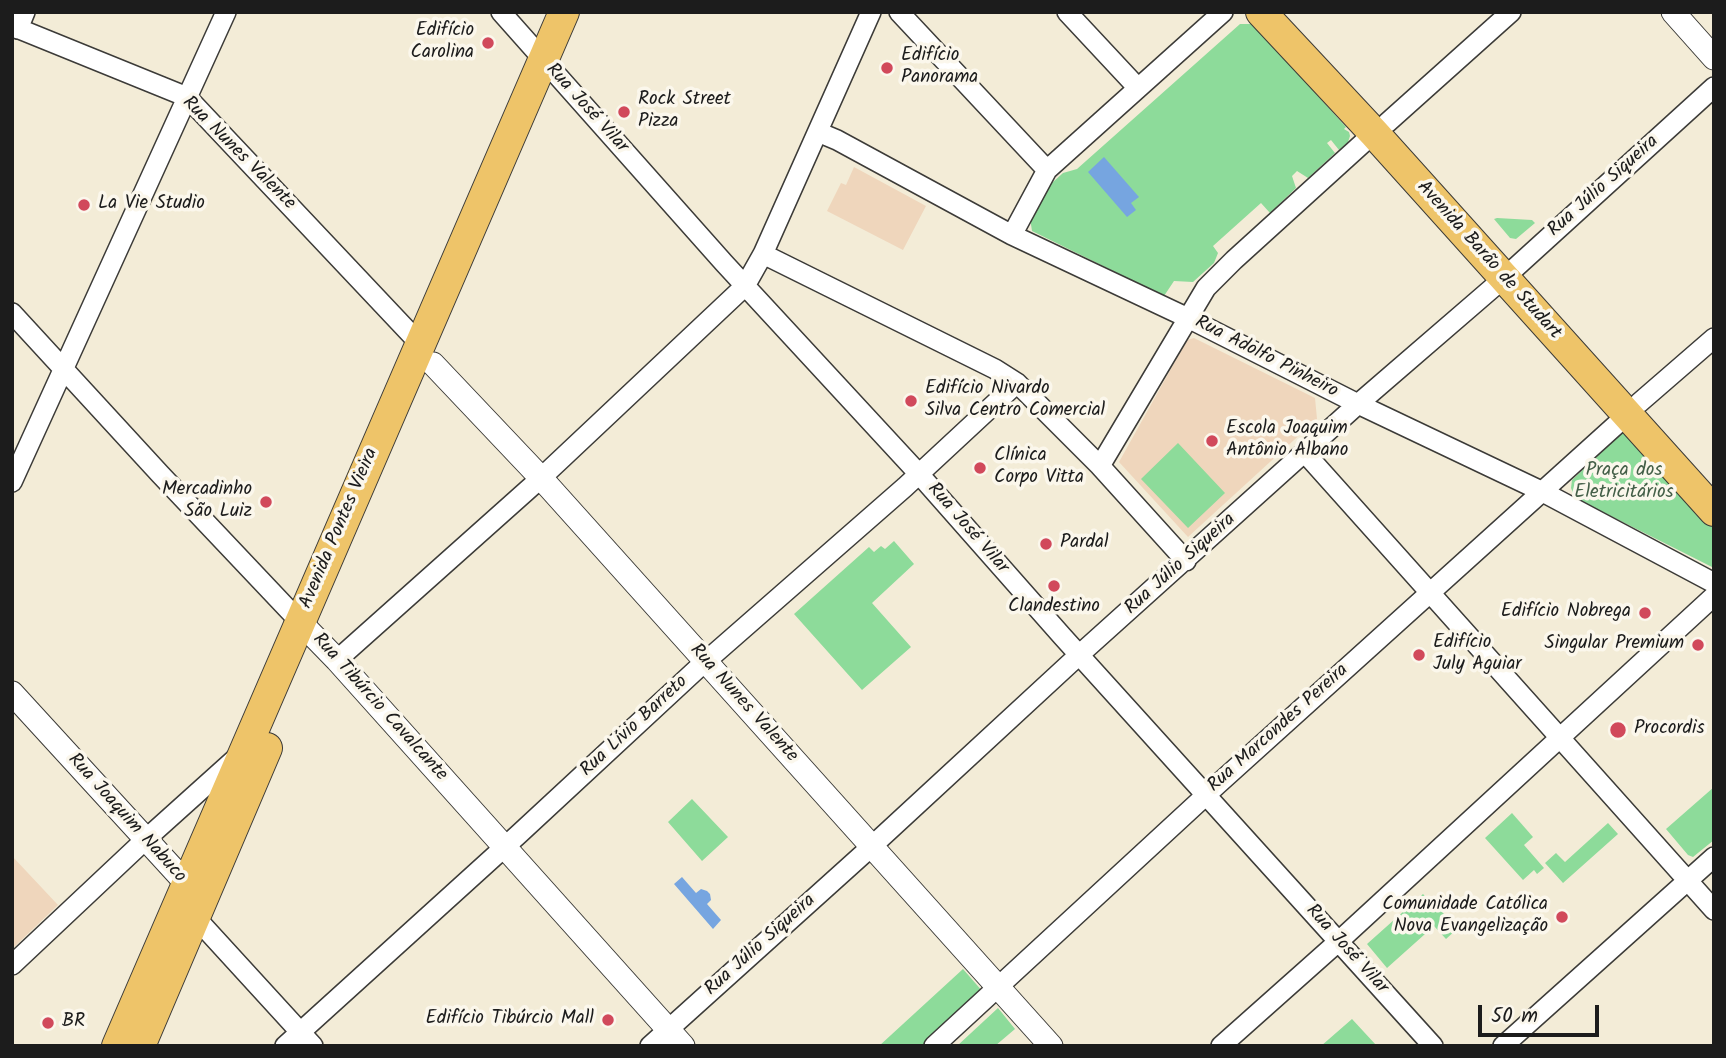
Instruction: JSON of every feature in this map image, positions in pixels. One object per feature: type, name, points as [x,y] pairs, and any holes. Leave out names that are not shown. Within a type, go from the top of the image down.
[{"type":"main road","name":"Avenida Pontes Vieira","points":[[551,69],[564,12]]},
{"type":"main road","name":"Avenida Pontes Vieira","points":[[140,1046],[195,917],[308,629],[551,69],[585,12]]},
{"type":"main road","name":"Avenida Barão de Studart","points":[[1261,12],[1380,128]]},
{"type":"main road","name":"Avenida Barão de Studart","points":[[1287,12],[1380,128],[1633,409],[1714,511]]},
{"type":"main road","name":"Avenida Barão de Studart","points":[[1633,409],[1714,484]]},
{"type":"main road","name":"Avenida Pontes Vieira","points":[[117,1046],[243,752],[308,629]]},
{"type":"street","points":[[12,482],[226,12]]},
{"type":"street","name":"Rua José Vilar","points":[[501,12],[745,286],[919,474],[1433,1046]]},
{"type":"street","points":[[337,660],[541,478],[745,286],[763,254],[871,12]]},
{"type":"street","points":[[899,12],[1046,170]]},
{"type":"street","points":[[1067,12],[1137,88]]},
{"type":"street","points":[[1012,235],[1046,170],[1223,12]]},
{"type":"street","points":[[1100,466],[1206,288],[1511,12]]},
{"type":"street","points":[[1673,12],[1714,58]]},
{"type":"street","name":"Rua Nunes Valente","points":[[18,22],[187,97],[541,478],[1051,1046]]},
{"type":"street","name":"Rua Júlio Siqueira","points":[[650,1046],[676,1037],[871,847],[1079,655],[1714,87]]},
{"type":"street","name":"Rua Adolfo Pinheiro","points":[[818,132],[1012,235],[1541,491],[1714,583]]},
{"type":"street","points":[[763,254],[995,369],[1017,383],[1100,466],[1186,561]]},
{"type":"street","name":"Rua Tibúrcio Cavalcante","points":[[12,313],[337,660],[676,1037]]},
{"type":"street","name":"Rua Marcondes Pereira","points":[[934,1046],[1206,795],[1714,338]]},
{"type":"street","name":"Rua Lívio Barreto","points":[[285,1046],[307,1039],[505,846],[705,662],[919,474],[1017,383]]},
{"type":"street","points":[[1305,453],[1714,910]]},
{"type":"street","points":[[1221,1046],[1339,942],[1714,596]]},
{"type":"street","name":"Rua Joaquim Nabuco","points":[[12,692],[186,883],[195,917],[307,1039]]},
{"type":"street","points":[[12,965],[243,752]]},
{"type":"street","points":[[1503,1046],[1714,857]]},
{"type":"shaded area","points":[[854,167],[926,206],[903,250],[827,211],[841,183],[846,185]]},
{"type":"shaded area","name":"Escola Joaquim Antônio Albano","points":[[1194,338],[1315,398],[1317,419],[1188,537],[1119,462],[1187,340]]},
{"type":"shaded area","points":[[12,856],[58,905],[12,949]]},
{"type":"green space","points":[[1240,24],[1253,24],[1346,127],[1344,129],[1350,136],[1348,142],[1339,150],[1331,140],[1327,143],[1335,153],[1308,178],[1297,171],[1292,176],[1296,188],[1270,213],[1261,203],[1213,246],[1218,253],[1214,263],[1193,282],[1174,281],[1164,296],[1032,231],[1030,218],[1044,190],[1063,173],[1077,169]]},
{"type":"green space","points":[[1494,219],[1532,220],[1535,223],[1516,239],[1510,238]]},
{"type":"green space","name":"Praça dos Eletricitários","points":[[1624,431],[1714,529],[1714,568],[1575,498],[1571,488],[1572,480]]},
{"type":"green space","points":[[1178,443],[1225,493],[1188,528],[1141,479]]},
{"type":"green space","points":[[894,541],[914,564],[872,603],[911,647],[862,690],[794,614],[869,547],[874,552],[881,546],[885,549]]},
{"type":"green space","points":[[1714,787],[1714,840],[1693,857],[1688,855],[1666,829]]},
{"type":"green space","points":[[692,799],[728,837],[702,861],[668,822]]},
{"type":"green space","points":[[1512,813],[1533,837],[1524,845],[1544,868],[1537,874],[1534,870],[1523,880],[1485,838]]},
{"type":"green space","points":[[1608,823],[1618,834],[1563,883],[1545,863],[1556,853],[1565,862]]},
{"type":"green space","points":[[1423,894],[1457,929],[1446,939],[1434,926],[1387,968],[1367,944]]},
{"type":"green space","points":[[963,969],[983,992],[924,1046],[879,1046]]},
{"type":"green space","points":[[998,1008],[1015,1029],[995,1046],[957,1046]]},
{"type":"green space","points":[[1352,1019],[1376,1045],[1321,1046]]},
{"type":"water","points":[[1104,157],[1139,197],[1131,203],[1136,210],[1127,217],[1088,172]]},
{"type":"water","points":[[682,877],[696,893],[701,889],[710,894],[711,900],[707,904],[721,920],[713,929],[674,884]]},
{"type":"place","name":"Edifício Carolina","points":[[488,43]]},
{"type":"place","name":"Edifício Panorama","points":[[887,68]]},
{"type":"place","name":"Rock Street Pizza","points":[[624,112]]},
{"type":"place","name":"La Vie Studio","points":[[84,205]]},
{"type":"place","name":"Edifício Nivardo Silva Centro Comercial","points":[[911,401]]},
{"type":"place","name":"Escola Joaquim Antônio Albano","points":[[1212,441]]},
{"type":"place","name":"Clínica Corpo Vitta","points":[[980,468]]},
{"type":"place","name":"Mercadinho São Luiz","points":[[266,502]]},
{"type":"place","name":"Pardal","points":[[1046,544]]},
{"type":"place","name":"Clandestino","points":[[1054,586]]},
{"type":"place","name":"Edifício Nobrega","points":[[1645,613]]},
{"type":"place","name":"Singular Premium","points":[[1698,645]]},
{"type":"place","name":"Edifício July Aguiar","points":[[1419,655]]},
{"type":"place","name":"Procordis","points":[[1618,730]]},
{"type":"place","name":"Comunidade Católica Nova Evangelização","points":[[1562,917]]},
{"type":"place","name":"Edifício Tibúrcio Mall","points":[[608,1020]]},
{"type":"place","name":"BR","points":[[48,1023]]}]
